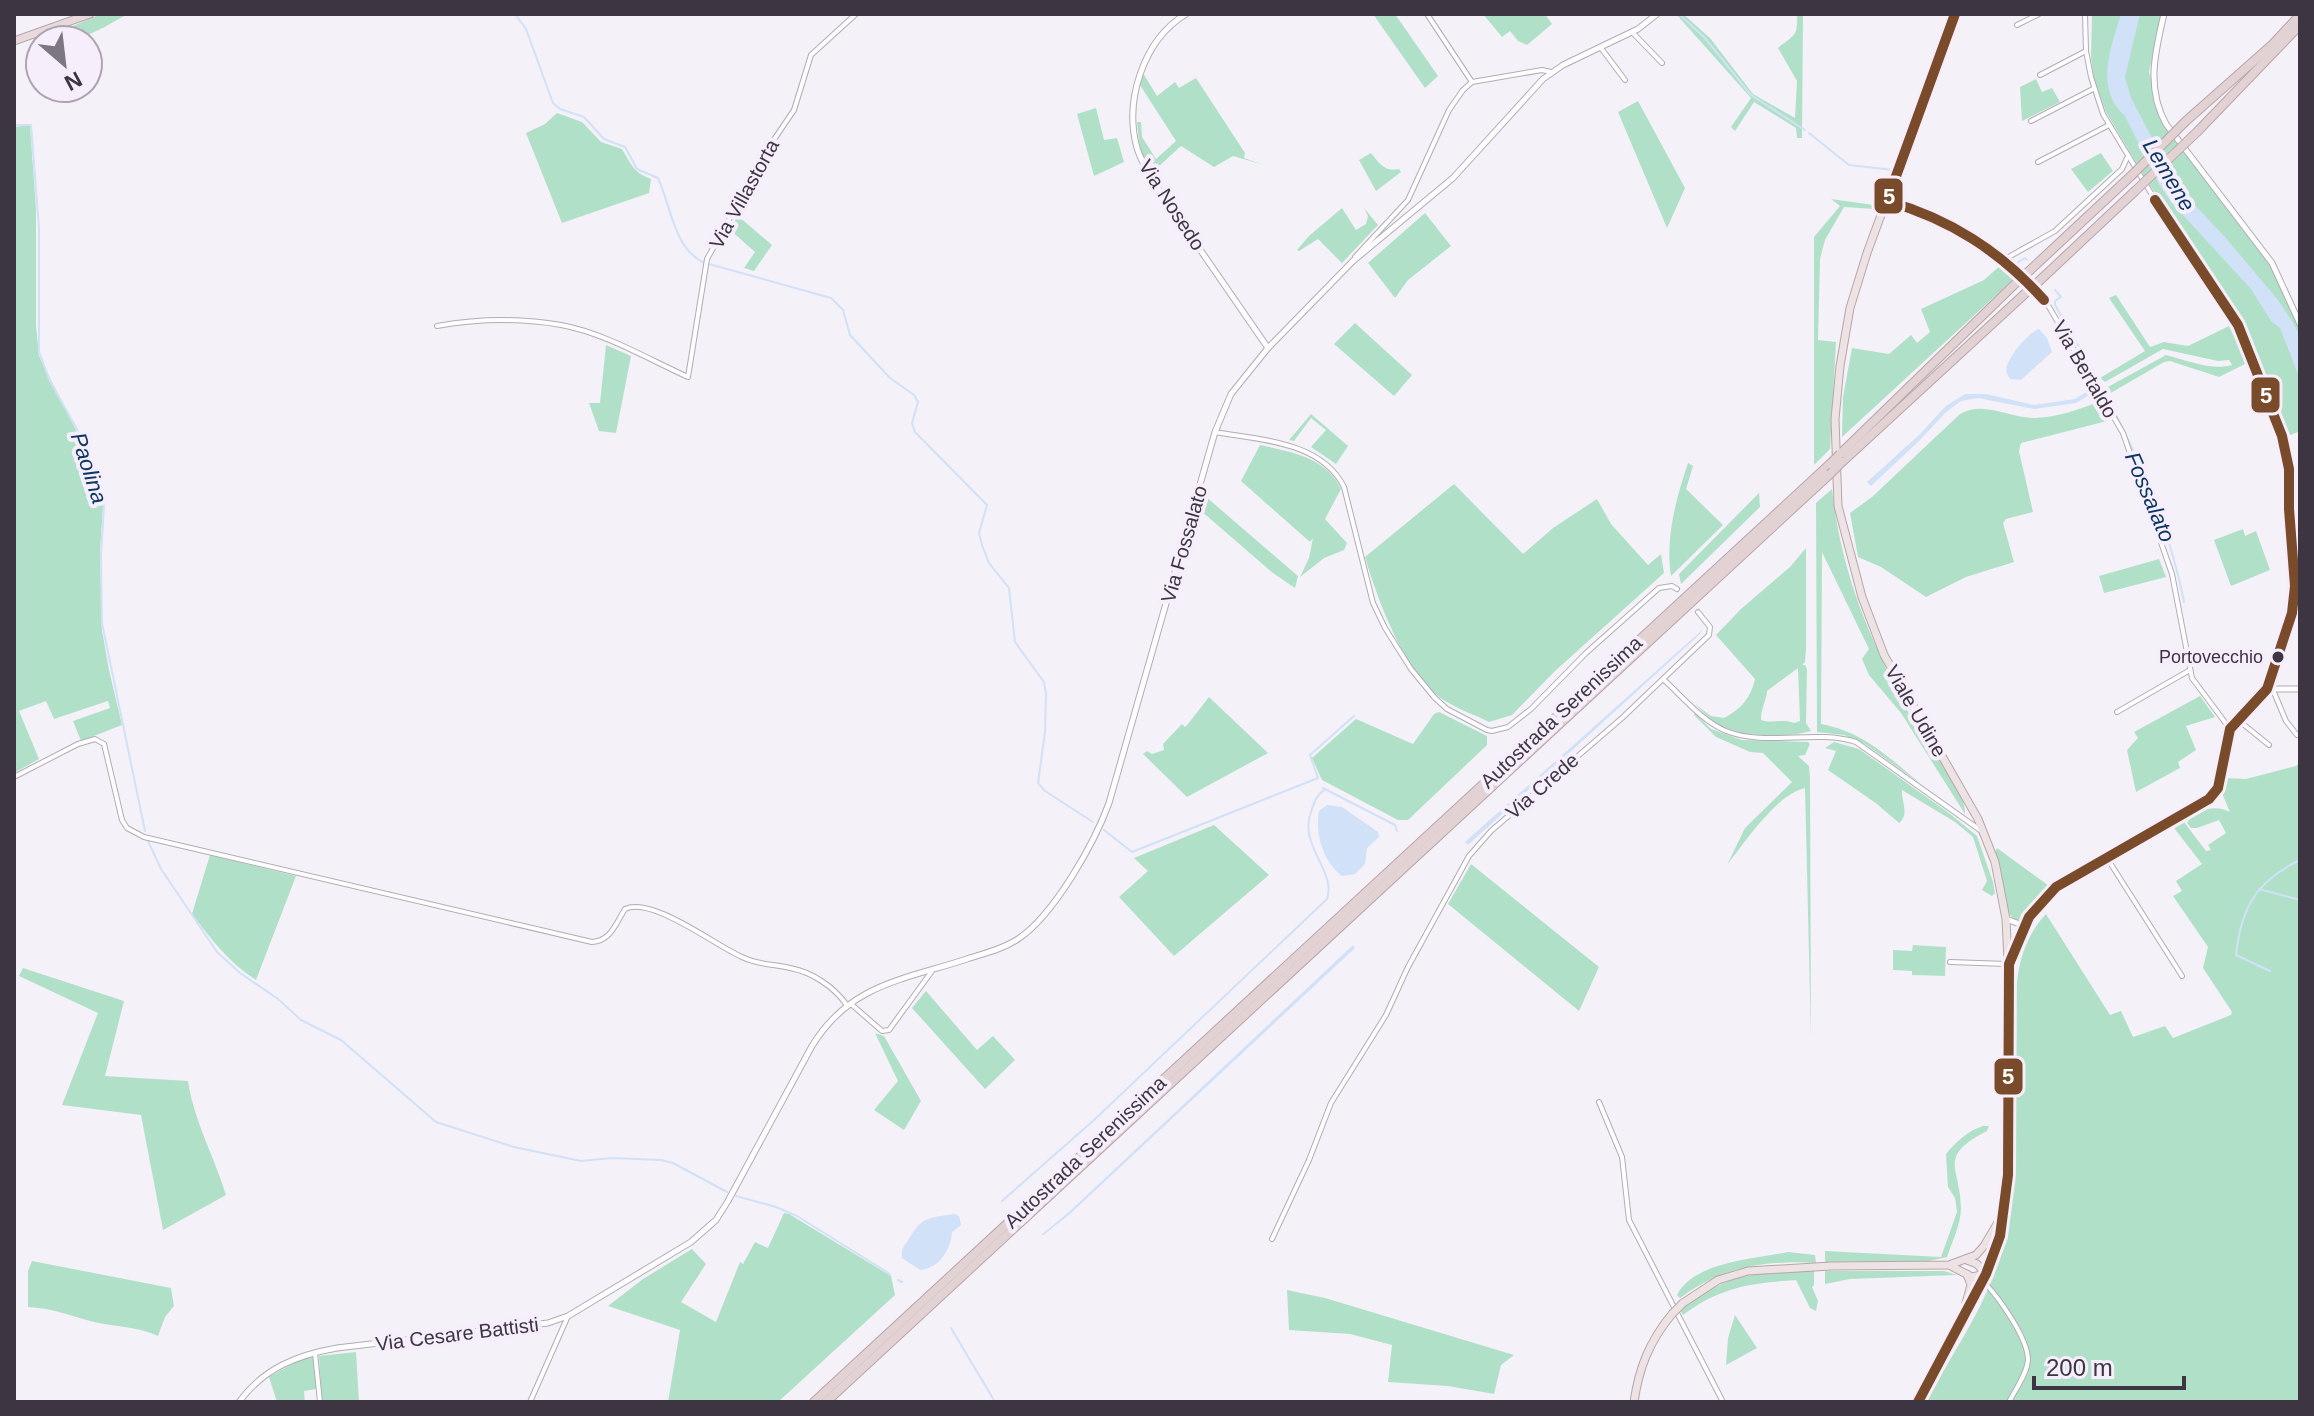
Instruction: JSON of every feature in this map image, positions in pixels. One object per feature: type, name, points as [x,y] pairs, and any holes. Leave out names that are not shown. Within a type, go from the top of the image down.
[{"type":"highway","points":[[14,41],[90,14]]},
{"type":"highway","name":"Autostrada Serenissima","points":[[814,1402],[1799,497],[1830,474],[1841,458],[2018,281],[2186,121],[2273,44],[2300,15]]},
{"type":"highway","name":"Autostrada Serenissima","points":[[1815,483],[1830,464],[1841,458],[2134,192],[2300,25]]},
{"type":"highway","name":"Autostrada Serenissima","points":[[826,1402],[1799,497]]},
{"type":"main road","name":"Viale Udine","points":[[1918,1402],[1985,1277],[2000,1236],[2005,1209],[2008,1175],[2009,964],[2006,919],[1995,862],[1985,834],[1958,780],[1916,715],[1884,655],[1862,597],[1838,506],[1835,434],[1840,366],[1850,308],[1955,14]]},
{"type":"main road","points":[[1634,1402],[1642,1362],[1660,1329],[1683,1303],[1718,1280],[1735,1274],[1777,1268],[1949,1265],[1967,1260],[1984,1246],[2005,1209]]},
{"type":"main road","points":[[1967,1260],[1977,1264],[1985,1277]]},
{"type":"main road","points":[[1949,1265],[1972,1277],[1985,1277]]},
{"type":"main road","points":[[1957,1331],[1971,1285],[1967,1274]]},
{"type":"street","name":"Via Villastorta","points":[[437,326],[472,320],[562,325],[596,336],[688,377],[707,259],[797,103],[811,55],[856,14]]},
{"type":"street","name":"Via Nosedo","points":[[1186,14],[1161,35],[1141,69],[1135,94],[1137,149],[1150,177],[1268,348]]},
{"type":"street","points":[[1427,14],[1472,82]]},
{"type":"street","name":"Via Fossalato","points":[[784,1099],[824,1027],[848,1003],[878,988],[1000,948],[1031,930],[1057,898],[1098,829],[1115,785],[1215,432],[1238,382],[1353,261],[1453,178],[1551,72],[1632,32],[1657,14]]},
{"type":"street","points":[[2017,25],[2039,14]]},
{"type":"street","points":[[1950,962],[2009,964],[2025,926],[2041,902],[2056,887],[2209,799],[2218,788],[2228,728],[2270,690],[2292,613],[2295,586],[2285,445],[2238,325],[2109,125],[2094,89],[2086,51],[2085,14]]},
{"type":"street","points":[[2164,14],[2153,71],[2158,108],[2166,124],[2272,263],[2300,324]]},
{"type":"street","points":[[1632,32],[1662,63]]},
{"type":"street","points":[[1601,48],[1625,80]]},
{"type":"street","points":[[2040,75],[2086,51]]},
{"type":"street","points":[[1353,261],[1408,200],[1449,110],[1472,82],[1542,70],[1551,72]]},
{"type":"street","points":[[2031,121],[2094,89]]},
{"type":"street","points":[[2038,162],[2109,125]]},
{"type":"street","points":[[2005,259],[2055,231],[2126,165],[2128,156]]},
{"type":"street","name":"Via Bertaldo","points":[[1887,201],[1920,209],[1946,221],[2005,259],[2044,300],[2123,433],[2172,574],[2192,678],[2228,728]]},
{"type":"street","points":[[1215,432],[1294,448],[1320,459],[1332,469],[1344,487],[1377,614],[1392,640],[1424,687],[1447,709],[1492,731],[1508,727],[1531,709],[1586,653],[1659,588],[1672,586],[1677,589]]},
{"type":"street","name":"Via Crede","points":[[1272,1239],[1309,1160],[1331,1103],[1376,1032],[1469,856],[1491,831],[1709,635],[1710,627],[1698,612]]},
{"type":"street","points":[[2117,712],[2190,670]]},
{"type":"street","points":[[1663,679],[1723,730],[1762,738],[1819,737],[1856,742],[1985,834]]},
{"type":"street","points":[[2270,690],[2300,689]]},
{"type":"street","points":[[2270,690],[2297,735]]},
{"type":"street","points":[[2238,720],[2269,745]]},
{"type":"street","points":[[14,777],[78,744],[100,740],[104,744],[122,820],[127,828],[144,837],[592,942],[601,942],[608,937],[625,909],[639,906],[675,920],[742,958],[789,967],[812,976],[835,991],[882,1031],[889,1030],[932,970]]},
{"type":"street","points":[[2107,858],[2182,976]]},
{"type":"street","points":[[2006,919],[2025,926]]},
{"type":"street","name":"Via Cesare Battisti","points":[[239,1402],[267,1374],[286,1362],[314,1352],[526,1326],[568,1316],[691,1242],[710,1226],[728,1201],[784,1099]]},
{"type":"street","points":[[1599,1102],[1622,1157],[1629,1220],[1723,1402]]},
{"type":"street","points":[[1985,1277],[2008,1312],[2028,1356],[2027,1365],[2009,1402]]},
{"type":"street","points":[[530,1402],[568,1316]]},
{"type":"street","points":[[314,1352],[320,1402]]},
{"type":"green space","points":[[101,14],[128,14],[104,27],[104,24],[78,24]]},
{"type":"green space","points":[[1373,14],[1395,14],[1438,76],[1425,88]]},
{"type":"green space","points":[[1483,14],[1545,14],[1552,24],[1527,45],[1518,41],[1510,31],[1502,37]]},
{"type":"green space","points":[[1676,14],[1683,14],[1710,38],[1753,94],[1795,118],[1797,81],[1778,48],[1794,35],[1797,14],[1803,14],[1802,138],[1797,138],[1796,128],[1754,102],[1735,131],[1731,127],[1751,98]]},
{"type":"green space","points":[[2092,14],[2162,14],[2149,72],[2163,122],[2271,265],[2300,329],[2300,431],[2288,436],[2248,331],[2192,243],[2149,184],[2106,112],[2094,79],[2091,58]]},
{"type":"green space","points":[[1143,73],[1157,96],[1175,82],[1179,88],[1196,78],[1245,153],[1244,158],[1264,165],[1233,156],[1214,167],[1181,146],[1158,167],[1149,167],[1140,151],[1137,122],[1141,122],[1142,137],[1156,159],[1176,141],[1140,85]]},
{"type":"green space","points":[[2036,79],[2042,92],[2052,88],[2060,102],[2022,121],[2020,87]]},
{"type":"green space","points":[[1638,101],[1685,188],[1667,228],[1618,112]]},
{"type":"green space","points":[[1096,108],[1104,140],[1117,138],[1124,162],[1094,176],[1077,114]]},
{"type":"green space","points":[[557,113],[582,122],[601,142],[622,149],[637,171],[651,179],[649,193],[562,223],[526,133],[545,124]]},
{"type":"green space","points":[[30,125],[36,209],[39,356],[76,430],[101,493],[102,630],[122,725],[81,741],[73,721],[110,708],[108,701],[54,719],[46,701],[19,711],[39,759],[14,773],[14,127]]},
{"type":"green space","points":[[1371,153],[1383,166],[1401,172],[1376,191],[1359,160]]},
{"type":"green space","points":[[2101,153],[2113,171],[2088,192],[2071,169]]},
{"type":"green space","points":[[1831,199],[1874,205],[1874,209],[1844,207],[1825,240],[1820,259],[1818,340],[1836,342],[1830,449],[1814,465],[1814,237],[1840,206]]},
{"type":"green space","points":[[1342,208],[1356,230],[1366,224],[1368,216],[1364,208],[1378,225],[1342,263],[1318,239],[1297,250],[1309,236]]},
{"type":"green space","points":[[1425,213],[1451,246],[1408,280],[1395,298],[1368,263]]},
{"type":"green space","points":[[738,216],[772,245],[754,271],[744,268],[755,252],[729,229]]},
{"type":"green space","points":[[2002,264],[2018,275],[1842,437],[1843,397],[1852,348],[1889,354],[1911,335],[1917,343],[1930,332],[1921,309],[1984,280]]},
{"type":"green space","points":[[2116,295],[2150,347],[2164,342],[2188,346],[2229,326],[2247,363],[2219,377],[2170,361],[2164,362],[2109,394],[2106,388],[2166,355],[2207,366],[2232,365],[2229,360],[2218,361],[2163,349],[2105,382],[2100,378],[2145,351],[2109,298]]},
{"type":"green space","points":[[1355,323],[1412,375],[1394,396],[1334,344]]},
{"type":"green space","points":[[606,345],[631,356],[616,433],[599,431],[589,403],[600,403]]},
{"type":"green space","points":[[2098,402],[2107,421],[2021,443],[2019,451],[2033,512],[2006,519],[2003,523],[2014,562],[1966,577],[1926,597],[1881,567],[1858,557],[1850,513],[1872,497],[1960,414],[1988,409],[2026,418],[2044,417]]},
{"type":"green space","points":[[1311,414],[1348,446],[1336,464],[1311,447],[1326,430],[1311,418],[1294,441],[1289,440]]},
{"type":"green space","points":[[1260,445],[1317,463],[1335,478],[1341,489],[1325,519],[1347,543],[1344,550],[1324,558],[1300,577],[1309,558],[1313,538],[1310,542],[1241,481]]},
{"type":"green space","points":[[1688,463],[1693,466],[1686,489],[1723,525],[1671,576],[1671,533]]},
{"type":"green space","points":[[1454,484],[1523,554],[1553,528],[1597,499],[1611,524],[1648,565],[1661,554],[1664,573],[1555,671],[1512,715],[1489,722],[1438,696],[1413,668],[1384,612],[1365,557]]},
{"type":"green space","points":[[1832,489],[1849,573],[1867,624],[1903,702],[1958,788],[1965,814],[1901,713],[1869,675],[1862,659],[1869,649],[1822,552],[1821,724],[1863,739],[1921,784],[1865,744],[1844,735],[1817,732],[1816,503]]},
{"type":"green space","points":[[1759,493],[1760,507],[1681,584],[1679,574]]},
{"type":"green space","points":[[1205,496],[1298,576],[1295,588],[1200,510]]},
{"type":"green space","points":[[2243,529],[2245,536],[2256,531],[2270,570],[2231,586],[2214,540]]},
{"type":"green space","points":[[1806,548],[1806,649],[1802,665],[1807,669],[1806,723],[1811,731],[1768,736],[1726,728],[1713,721],[1695,704],[1711,716],[1724,718],[1744,702],[1755,679],[1716,635],[1790,567]],"holes":[[[1798,668],[1800,721],[1761,720],[1767,691]]]},
{"type":"green space","points":[[2159,559],[2166,577],[2104,593],[2099,576]]},
{"type":"green space","points":[[2200,696],[2215,717],[2186,726],[2196,750],[2178,762],[2180,768],[2136,792],[2127,750],[2138,738],[2134,732]]},
{"type":"green space","points":[[1209,697],[1268,753],[1187,797],[1143,754],[1164,750],[1163,744],[1182,724],[1185,727],[1188,724]]},
{"type":"green space","points":[[1439,712],[1487,736],[1487,745],[1408,820],[1398,820],[1322,780],[1312,758],[1356,719],[1413,744],[1434,714]]},
{"type":"green space","points":[[1695,713],[1711,729],[1742,740],[1810,744],[1805,755],[1798,756],[1809,766],[1810,778],[1811,1038],[1805,788],[1794,792],[1773,809],[1727,865],[1745,828],[1792,782],[1763,753],[1750,752],[1716,737]]},
{"type":"green space","points":[[1834,742],[1859,749],[1977,836],[1995,893],[1992,896],[1982,890],[1987,881],[1973,837],[1955,822],[1902,790],[1905,812],[1899,823],[1828,770],[1836,751],[1825,748]]},
{"type":"green space","points":[[2300,762],[2300,1402],[1925,1402],[1984,1298],[2007,1231],[2014,1167],[2015,1006],[2019,966],[2031,934],[2046,914],[2110,1015],[2121,1011],[2133,1037],[2165,1026],[2173,1038],[2231,1015],[2203,968],[2208,947],[2173,896],[2182,891],[2176,881],[2202,864],[2174,828],[2184,822],[2206,851],[2211,850],[2208,845],[2226,833],[2219,820],[2197,828],[2191,828],[2187,823],[2195,814],[2206,809],[2219,808],[2230,812],[2221,791],[2224,778],[2246,779],[2296,766]]},
{"type":"green space","points":[[1214,825],[1269,875],[1174,956],[1119,897],[1148,871],[1134,858]]},
{"type":"green space","points":[[1997,848],[2052,888],[2024,921],[2014,920],[2008,912],[1995,852]]},
{"type":"green space","points":[[210,855],[296,876],[256,980],[229,958],[192,914]]},
{"type":"green space","points":[[1471,864],[1599,967],[1579,1011],[1448,904]]},
{"type":"green space","points":[[1913,945],[1946,947],[1945,976],[1912,975],[1912,971],[1893,970],[1893,950],[1912,951]]},
{"type":"green space","points":[[23,968],[124,1001],[105,1076],[188,1081],[199,1124],[226,1195],[163,1230],[141,1115],[62,1105],[98,1013],[19,976]]},
{"type":"green space","points":[[926,991],[977,1050],[993,1036],[1015,1060],[985,1089],[912,1008]]},
{"type":"green space","points":[[875,1033],[884,1036],[921,1101],[904,1130],[874,1110],[898,1081]]},
{"type":"green space","points":[[1989,1126],[1987,1131],[1961,1148],[1956,1156],[1961,1214],[1947,1257],[1929,1261],[1825,1262],[1825,1251],[1941,1257],[1957,1212],[1955,1198],[1948,1187],[1946,1154],[1962,1137]]},
{"type":"green space","points":[[784,1213],[891,1276],[895,1295],[778,1402],[668,1402],[680,1330],[608,1306],[643,1279],[692,1249],[706,1264],[681,1302],[716,1322],[740,1262],[743,1264],[755,1242],[768,1248]]},
{"type":"green space","points":[[1788,1252],[1815,1255],[1816,1263],[1779,1263],[1744,1268],[1711,1279],[1680,1298],[1677,1295],[1685,1284],[1711,1268]]},
{"type":"green space","points":[[32,1261],[171,1288],[174,1306],[165,1317],[158,1336],[28,1307],[28,1271]]},
{"type":"green space","points":[[1776,1271],[1814,1271],[1812,1287],[1818,1301],[1816,1311],[1810,1308],[1796,1280],[1736,1288],[1710,1298],[1683,1315],[1681,1311],[1702,1294],[1725,1283]]},
{"type":"green space","points":[[1825,1271],[1944,1271],[1957,1275],[1850,1279],[1825,1284]]},
{"type":"green space","points":[[1287,1290],[1325,1298],[1514,1355],[1501,1365],[1494,1394],[1448,1386],[1388,1382],[1392,1345],[1350,1334],[1289,1330]]},
{"type":"green space","points":[[1735,1315],[1757,1348],[1726,1365],[1728,1338]]},
{"type":"green space","points":[[356,1352],[359,1402],[322,1402],[319,1356]]},
{"type":"green space","points":[[314,1356],[316,1389],[304,1391],[305,1402],[277,1402],[269,1377],[299,1360]]},
{"type":"water","name":"Lemene","points":[[2121,14],[2140,14],[2125,77],[2131,98],[2190,200],[2278,300],[2293,323],[2300,336],[2300,379],[2280,328],[2271,321],[2251,289],[2171,202],[2110,93],[2108,67]]},
{"type":"water","points":[[2039,329],[2047,338],[2052,352],[2021,380],[2010,379],[2006,370],[2009,361],[2025,339]]},
{"type":"water","points":[[2089,390],[2094,392],[2076,403],[2034,409],[1978,398],[1961,401],[1871,486],[1867,482],[1946,406],[1965,394],[1986,394],[2034,405],[2075,399]]},
{"type":"water","points":[[1702,630],[1468,845],[1465,842]]},
{"type":"water","points":[[1327,805],[1342,807],[1378,832],[1379,837],[1367,848],[1365,864],[1355,874],[1342,876],[1325,855],[1318,829],[1319,811]]},
{"type":"water","points":[[1353,945],[1355,948],[1070,1214],[1042,1236],[1042,1234]]},
{"type":"water","points":[[954,1214],[959,1216],[961,1225],[952,1232],[949,1245],[938,1262],[920,1270],[902,1258],[904,1246],[922,1222]]},
{"type":"waterway","points":[[515,14],[526,29],[553,103],[560,109],[584,117],[604,139],[625,147],[637,169],[658,178],[679,236],[693,256],[703,262]]},
{"type":"waterway","name":"Fossalato","points":[[1679,14],[1705,38],[1751,95],[1805,130]]},
{"type":"waterway","name":"Paolina","points":[[14,125],[31,125],[39,228],[39,352],[50,381],[78,431],[99,483],[104,506],[102,623],[145,831]]},
{"type":"waterway","name":"Fossalato","points":[[1809,133],[1849,165],[1893,170]]},
{"type":"waterway","name":"Fossalato","points":[[1902,172],[1905,174]]},
{"type":"waterway","name":"Fossalato","points":[[1902,183],[1901,200],[1918,207]]},
{"type":"waterway","name":"Fossalato","points":[[1927,210],[2002,254]]},
{"type":"waterway","name":"Fossalato","points":[[2017,263],[2025,258],[2027,260]]},
{"type":"waterway","points":[[709,264],[831,298],[843,310],[850,335],[890,378],[914,395],[918,402],[912,423],[915,432],[987,505],[979,533],[982,545],[989,563],[1009,588],[1015,642],[1044,682],[1045,732],[1038,783],[1045,791],[1093,822]]},
{"type":"waterway","name":"Fossalato","points":[[2055,290],[2061,297],[2055,305],[2099,382]]},
{"type":"waterway","name":"Fossalato","points":[[2106,395],[2131,444],[2152,496],[2171,548],[2184,602]]},
{"type":"waterway","points":[[1104,830],[1132,852],[1318,778],[1310,755],[1354,716]]},
{"type":"waterway","points":[[1323,788],[1395,825],[1397,831]]},
{"type":"waterway","points":[[1002,1201],[1094,1120],[1327,899],[1327,879],[1309,836],[1308,824],[1314,803],[1324,790]]},
{"type":"waterway","points":[[148,841],[161,869],[217,952],[301,1020],[341,1040],[436,1122],[514,1147],[581,1161],[612,1158],[661,1160],[673,1163],[727,1192]]},
{"type":"waterway","name":"Portovecchio","points":[[2270,971],[2236,955],[2242,923],[2253,898],[2262,887],[2300,860]]},
{"type":"waterway","points":[[2259,889],[2300,900]]},
{"type":"waterway","points":[[736,1196],[797,1216],[890,1274]]},
{"type":"waterway","points":[[898,1280],[902,1282]]},
{"type":"waterway","points":[[951,1328],[995,1402]]},
{"type":"transit line","name":"5","points":[[1955,14],[1887,201],[1932,217],[1973,239],[2010,266],[2044,300]]},
{"type":"transit line","name":"5","points":[[1918,1402],[1986,1274],[2000,1236],[2008,1175],[2009,964],[2029,917],[2056,887],[2209,799],[2218,788],[2230,729],[2267,689],[2292,613],[2295,586],[2289,469],[2282,436],[2238,325],[2155,200]]},
{"type":"place","name":"Portovecchio","points":[[2278,657]]}]
